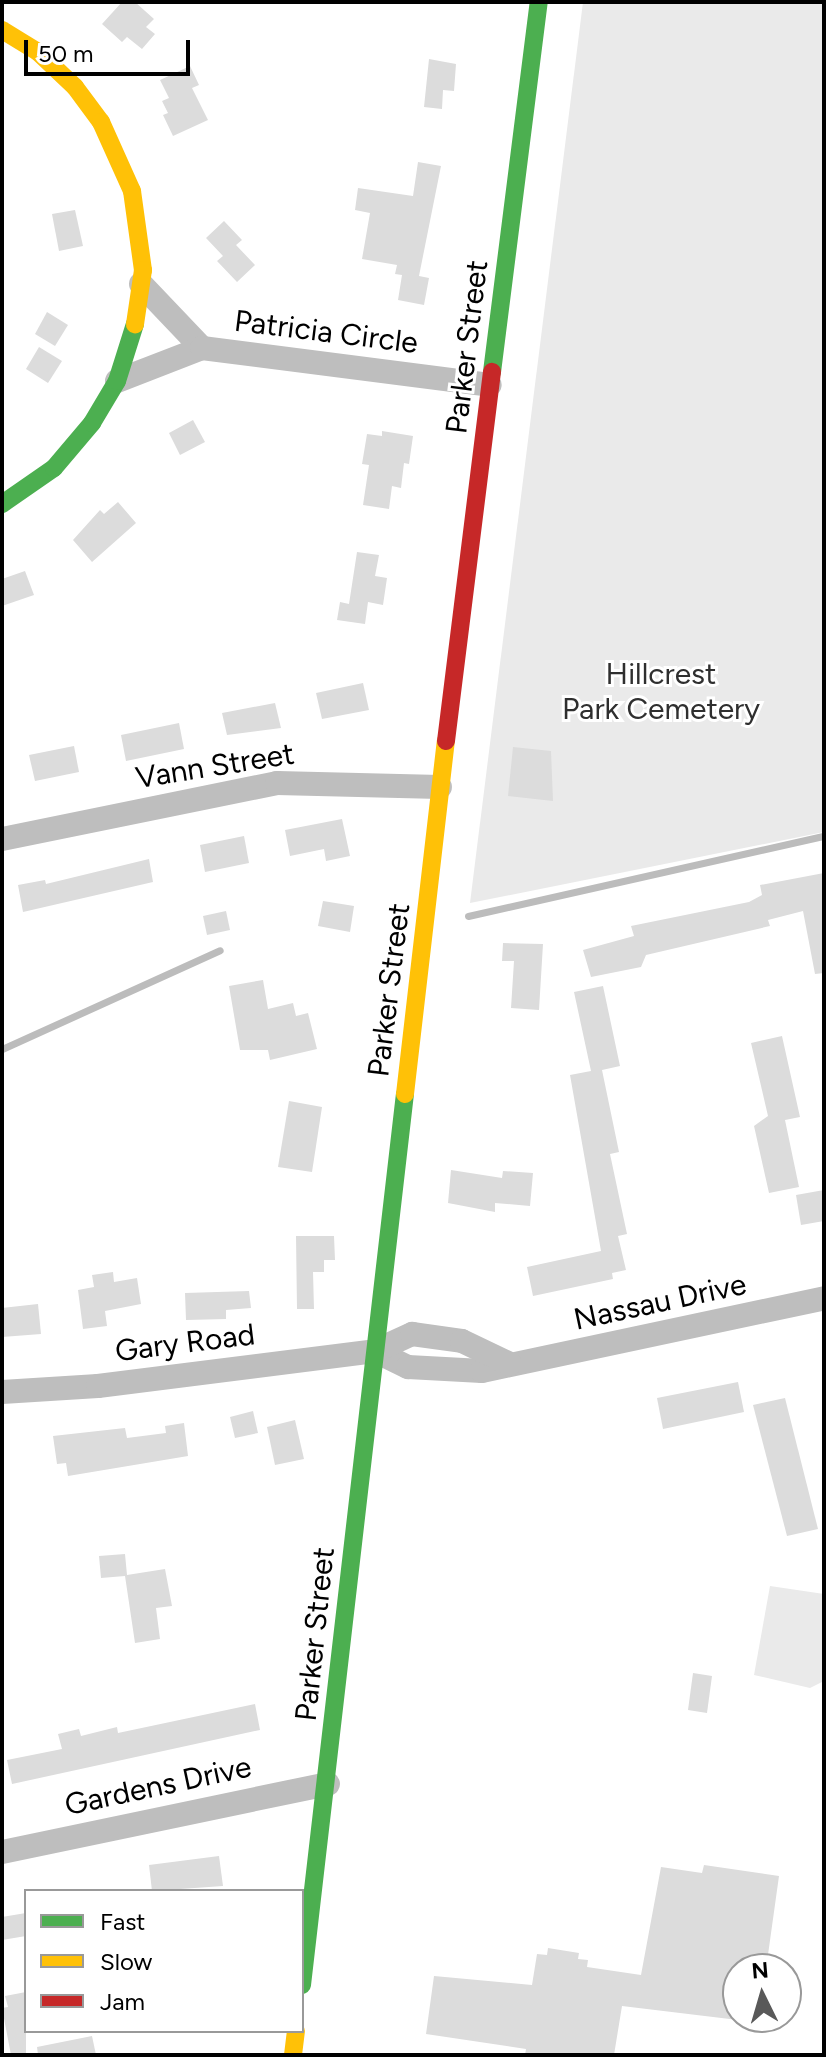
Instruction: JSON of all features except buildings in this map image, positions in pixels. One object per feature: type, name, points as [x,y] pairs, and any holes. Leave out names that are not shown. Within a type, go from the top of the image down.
[{"type":"main road","name":"Parker Street","points":[[304,1970],[328,1784],[440,787],[539,2]]},
{"type":"main road","points":[[2,30],[38,52],[75,87],[112,141],[132,191],[141,284],[133,337],[117,381],[92,423],[54,468],[2,504]]},
{"type":"main road","points":[[293,2055],[296,2033]]},
{"type":"street","name":"Patricia Circle","points":[[141,284],[202,348]]},
{"type":"street","name":"Patricia Circle","points":[[117,381],[202,348],[490,385]]},
{"type":"street","name":"Vann Street","points":[[2,839],[277,783],[440,787]]},
{"type":"street","name":"Nassau Drive","points":[[375,1351],[408,1367],[453,1372],[510,1364],[824,1298]]},
{"type":"street","points":[[375,1351],[412,1334],[462,1341],[510,1364]]},
{"type":"street","name":"Gary Road","points":[[2,1392],[98,1386],[375,1351]]},
{"type":"street","name":"Gardens Drive","points":[[2,1852],[328,1784]]},
{"type":"green space","name":"Hillcrest Park Cemetery","points":[[583,2],[824,2],[824,832],[470,903]]},
{"type":"green space","points":[[770,1586],[824,1594],[824,1681],[810,1688],[754,1675]]},
{"type":"waterway","points":[[468,916],[824,836]]},
{"type":"waterway","points":[[2,1049],[220,950]]},
{"type":"traffic: fast","points":[[492,372],[539,2]]},
{"type":"traffic: fast","points":[[2,504],[54,468],[92,423],[117,381],[135,324]]},
{"type":"traffic: fast","points":[[304,1968],[405,1094]]},
{"type":"traffic: slow","points":[[2,30],[38,52],[75,87],[101,122],[132,191],[143,270],[135,324]]},
{"type":"traffic: slow","points":[[405,1094],[446,741]]},
{"type":"traffic: slow","points":[[293,2055],[296,2033]]},
{"type":"traffic: jam","points":[[446,741],[492,372]]}]
